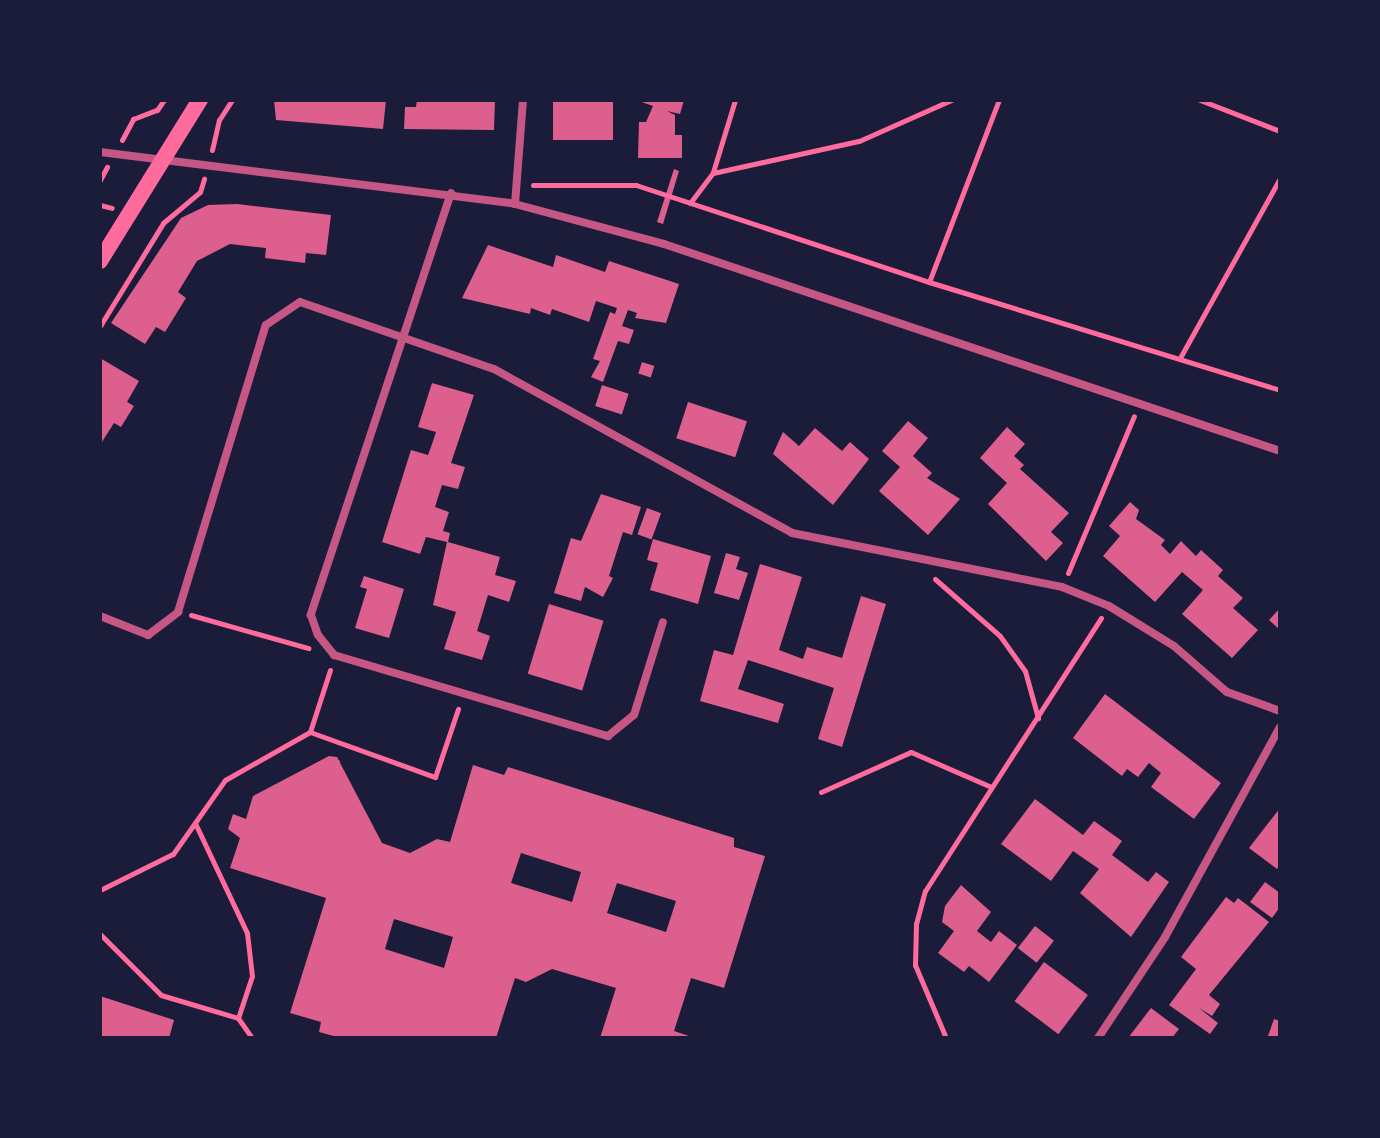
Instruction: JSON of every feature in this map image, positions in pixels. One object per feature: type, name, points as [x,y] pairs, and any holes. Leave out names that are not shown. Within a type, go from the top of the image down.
[{"type":"main road","points":[[100,261],[159,161],[200,100]]},
{"type":"street","points":[[515,204],[523,100]]},
{"type":"street","points":[[100,152],[113,156],[451,193],[515,204],[664,244],[1280,451]]},
{"type":"street","points":[[451,193],[311,615],[334,655],[608,736],[634,715],[663,622]]},
{"type":"street","points":[[100,616],[148,635],[178,612],[266,325],[300,302],[494,369],[792,533],[924,563],[1062,587],[1109,606],[1174,646],[1227,692],[1280,711]]},
{"type":"street","points":[[1098,1038],[1165,937],[1280,727]]},
{"type":"path","points":[[113,156],[133,119],[157,110],[164,100]]},
{"type":"path","points":[[100,326],[163,223],[200,192],[219,120],[232,100]]},
{"type":"path","points":[[690,203],[713,173],[735,100]]},
{"type":"path","points":[[713,173],[859,141],[951,100]]},
{"type":"path","points":[[929,282],[999,100]]},
{"type":"path","points":[[1200,100],[1280,131]]},
{"type":"path","points":[[1181,356],[1280,178]]},
{"type":"path","points":[[516,185],[636,185],[929,282],[1181,356],[1280,390]]},
{"type":"path","points":[[1062,587],[1139,404]]},
{"type":"path","points":[[924,563],[937,582],[1000,636],[1025,671],[1039,719]]},
{"type":"path","points":[[946,1038],[915,965],[916,924],[925,891],[991,787],[1039,719],[1109,606]]},
{"type":"path","points":[[100,890],[173,854],[225,780],[310,732],[334,655],[178,612]]},
{"type":"path","points":[[310,732],[435,777],[464,693]]},
{"type":"path","points":[[821,792],[911,752],[991,787]]},
{"type":"path","points":[[195,823],[247,933],[252,976],[238,1018]]},
{"type":"path","points":[[100,934],[161,995],[238,1018],[252,1038]]},
{"type":"building","points":[[274,100],[386,100],[383,129],[276,120]]},
{"type":"building","points":[[417,100],[495,100],[494,130],[404,129],[405,107],[416,107]]},
{"type":"building","points":[[553,100],[613,100],[613,140],[553,140]]},
{"type":"building","points":[[636,100],[684,100],[680,114],[667,111],[675,115],[675,135],[682,135],[682,158],[638,158],[639,122],[646,122],[653,106]]},
{"type":"building","points":[[674,169],[679,171],[663,224],[657,222]]},
{"type":"building","points":[[237,204],[331,215],[326,255],[306,253],[305,263],[265,258],[266,248],[230,244],[197,261],[178,292],[186,298],[165,332],[156,327],[145,344],[111,323],[181,218],[208,205]]},
{"type":"building","points":[[488,245],[553,267],[556,255],[605,272],[609,261],[679,284],[666,323],[635,318],[637,313],[628,310],[622,326],[634,330],[629,344],[618,341],[603,382],[591,377],[600,361],[593,359],[610,312],[615,314],[617,308],[596,301],[589,322],[552,309],[550,315],[531,308],[530,314],[462,298]]},
{"type":"building","points":[[100,358],[139,381],[127,402],[134,406],[121,427],[114,423],[100,445]]},
{"type":"building","points":[[642,362],[654,366],[651,377],[638,373]]},
{"type":"building","points":[[432,383],[474,395],[451,463],[465,467],[458,489],[442,485],[435,507],[449,512],[443,531],[450,533],[448,542],[500,557],[495,575],[516,581],[509,602],[488,595],[477,631],[490,636],[482,660],[444,649],[456,612],[433,605],[447,542],[426,537],[420,554],[382,542],[411,450],[428,455],[436,432],[418,427]]},
{"type":"building","points":[[602,385],[629,394],[622,415],[595,406]]},
{"type":"building","points":[[688,402],[747,421],[735,457],[676,438]]},
{"type":"building","points":[[908,421],[928,438],[913,456],[932,473],[927,478],[960,499],[928,535],[879,491],[900,467],[882,451]]},
{"type":"building","points":[[1007,427],[1025,444],[1014,456],[1024,465],[1020,469],[1069,513],[1051,532],[1063,543],[1046,561],[988,504],[1007,483],[980,458]]},
{"type":"building","points":[[815,428],[842,451],[850,442],[869,459],[833,505],[773,454],[783,432],[799,446]]},
{"type":"building","points":[[601,494],[641,507],[632,535],[623,532],[609,576],[613,578],[603,597],[585,587],[581,601],[554,593],[571,538],[581,541]]},
{"type":"building","points":[[1130,502],[1139,510],[1136,519],[1165,540],[1161,545],[1170,554],[1181,541],[1196,556],[1201,550],[1223,570],[1218,576],[1243,598],[1233,608],[1258,630],[1232,658],[1182,614],[1203,590],[1182,572],[1155,602],[1103,556],[1120,536],[1109,526]]},
{"type":"building","points":[[647,508],[661,513],[652,539],[637,534]]},
{"type":"building","points":[[653,539],[711,556],[698,604],[650,590],[658,563],[647,560]]},
{"type":"building","points":[[726,553],[740,557],[736,569],[748,573],[739,600],[714,593]]},
{"type":"building","points":[[760,564],[802,577],[779,650],[803,659],[807,647],[842,658],[861,596],[886,604],[842,747],[818,739],[834,688],[748,660],[738,689],[784,704],[778,723],[700,701],[714,650],[733,655]]},
{"type":"building","points":[[364,576],[404,589],[389,638],[355,628],[367,589],[360,587]]},
{"type":"building","points":[[549,604],[604,621],[582,690],[528,674]]},
{"type":"building","points":[[1280,608],[1280,630],[1269,620]]},
{"type":"building","points":[[1105,694],[1221,783],[1194,819],[1151,787],[1161,773],[1149,763],[1138,777],[1127,769],[1122,776],[1073,738]]},
{"type":"building","points":[[329,756],[337,757],[382,843],[410,853],[437,839],[450,842],[473,765],[504,775],[508,767],[734,838],[734,847],[765,856],[724,988],[691,978],[674,1031],[695,1038],[600,1038],[616,988],[552,969],[526,982],[515,978],[496,1038],[341,1038],[319,1032],[321,1022],[290,1013],[326,898],[230,868],[240,838],[228,829],[233,814],[246,819],[253,796]],"holes":[[[521,853],[581,872],[572,902],[511,883]],[[617,883],[676,901],[666,932],[607,913]],[[394,919],[453,937],[444,968],[385,949]]]},
{"type":"building","points":[[1035,799],[1083,835],[1094,821],[1122,841],[1112,855],[1148,882],[1156,872],[1169,882],[1131,937],[1080,893],[1099,869],[1073,851],[1051,881],[1001,844]]},
{"type":"building","points":[[1280,808],[1280,864],[1277,869],[1249,848]]},
{"type":"building","points":[[1265,882],[1280,893],[1280,907],[1272,918],[1250,902]]},
{"type":"building","points":[[961,885],[991,912],[977,931],[991,942],[999,931],[1017,945],[989,982],[969,966],[964,972],[938,953],[954,931],[942,922],[945,906]]},
{"type":"building","points":[[1226,897],[1234,903],[1238,898],[1269,922],[1209,995],[1220,1004],[1212,1016],[1199,1008],[1218,1023],[1210,1034],[1169,1005],[1196,969],[1181,957]]},
{"type":"building","points":[[1035,926],[1054,941],[1037,963],[1018,948]]},
{"type":"building","points":[[1044,962],[1088,995],[1058,1034],[1015,1001]]},
{"type":"building","points":[[100,996],[174,1020],[169,1038],[100,1038]]},
{"type":"building","points":[[1151,1008],[1179,1029],[1172,1038],[1128,1038]]},
{"type":"building","points":[[1274,1019],[1280,1021],[1280,1038],[1268,1036]]}]
